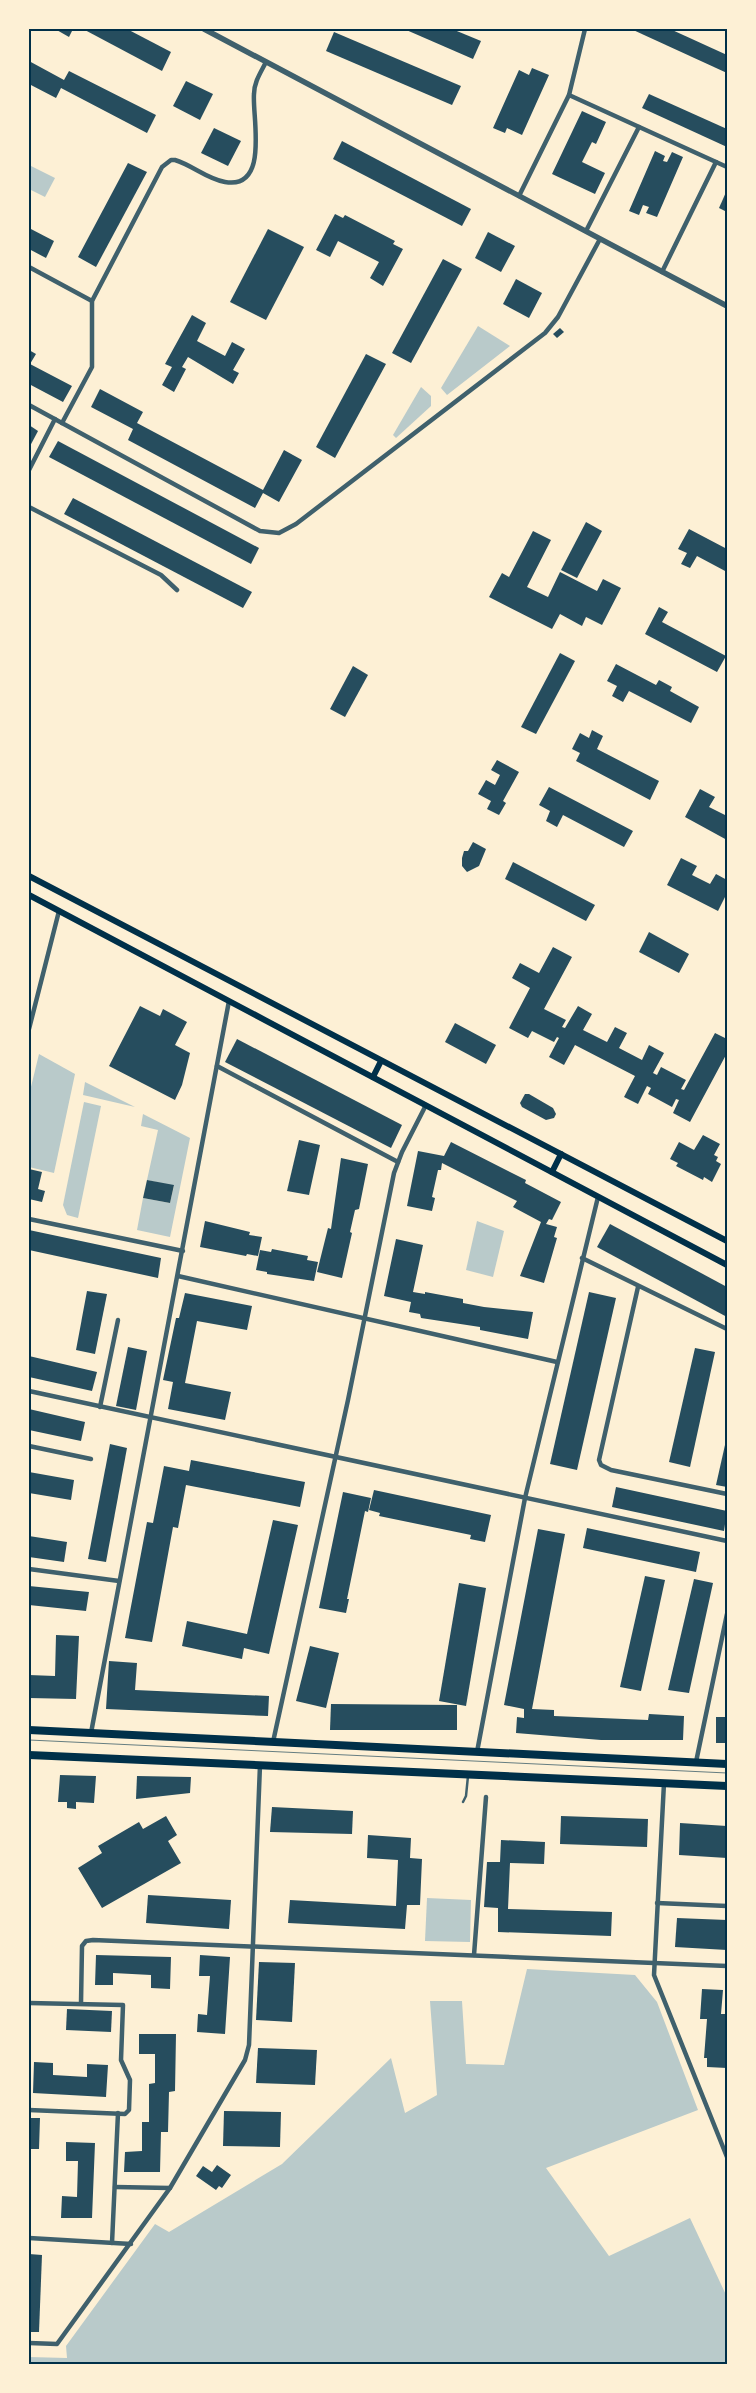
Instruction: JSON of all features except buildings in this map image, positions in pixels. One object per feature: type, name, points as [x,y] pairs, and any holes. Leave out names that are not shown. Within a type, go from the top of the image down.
[{"type":"main road","points":[[29,876],[727,1241]]},
{"type":"main road","points":[[29,895],[727,1265]]},
{"type":"main road","points":[[373,1077],[381,1061]]},
{"type":"main road","points":[[552,1172],[561,1154]]},
{"type":"main road","points":[[29,1730],[727,1764]]},
{"type":"main road","points":[[29,1755],[727,1786]]},
{"type":"street","points":[[205,29],[727,306]]},
{"type":"street","points":[[519,196],[569,96],[585,29]]},
{"type":"street","points":[[62,423],[92,367],[92,301],[166,163],[171,160],[181,161],[226,182],[240,180],[250,171],[256,151],[254,88],[266,62]]},
{"type":"street","points":[[569,96],[727,167]]},
{"type":"street","points":[[586,232],[639,127]]},
{"type":"street","points":[[662,272],[716,162]]},
{"type":"street","points":[[29,405],[260,531],[278,533],[296,524],[547,330],[558,317],[600,239]]},
{"type":"street","points":[[29,267],[92,301]]},
{"type":"street","points":[[29,470],[55,419]]},
{"type":"street","points":[[29,506],[161,575],[178,590]]},
{"type":"street","points":[[29,1029],[59,911]]},
{"type":"street","points":[[91,1733],[229,1001]]},
{"type":"street","points":[[217,1066],[398,1162]]},
{"type":"street","points":[[272,1742],[398,1162],[426,1105]]},
{"type":"street","points":[[477,1752],[525,1498],[598,1197]]},
{"type":"street","points":[[29,1219],[183,1251]]},
{"type":"street","points":[[582,1258],[727,1329]]},
{"type":"street","points":[[178,1276],[557,1362]]},
{"type":"street","points":[[638,1287],[599,1460],[601,1464],[611,1470],[727,1494]]},
{"type":"street","points":[[100,1407],[118,1320]]},
{"type":"street","points":[[29,1391],[727,1541]]},
{"type":"street","points":[[29,1446],[90,1459]]},
{"type":"street","points":[[29,1569],[119,1582]]},
{"type":"street","points":[[696,1762],[727,1614]]},
{"type":"street","points":[[29,2343],[57,2344],[170,2188],[245,2060],[249,2045],[260,1765]]},
{"type":"street","points":[[664,1783],[653,1963],[657,1986],[727,2157]]},
{"type":"street","points":[[474,1955],[486,1797]]},
{"type":"street","points":[[656,1903],[727,1906]]},
{"type":"street","points":[[81,2004],[82,1946],[86,1941],[727,1966]]},
{"type":"street","points":[[29,2003],[123,2005],[121,2060],[130,2080],[129,2110],[125,2114],[29,2110]]},
{"type":"street","points":[[112,2243],[118,2113]]},
{"type":"street","points":[[115,2187],[170,2188]]},
{"type":"street","points":[[29,2238],[131,2244]]},
{"type":"lane","points":[[464,1802],[468,1774]]},
{"type":"shaded area","points":[[29,165],[55,178],[45,197],[29,189]]},
{"type":"shaded area","points":[[478,326],[510,346],[447,395],[441,388]]},
{"type":"shaded area","points":[[421,387],[431,396],[431,406],[396,438],[393,435]]},
{"type":"shaded area","points":[[39,1054],[75,1074],[54,1173],[29,1167],[29,1095]]},
{"type":"shaded area","points":[[85,1082],[135,1107],[83,1095]]},
{"type":"shaded area","points":[[84,1102],[101,1106],[78,1218],[67,1215],[63,1205]]},
{"type":"shaded area","points":[[143,1114],[190,1138],[170,1237],[137,1230],[143,1198],[170,1203],[174,1186],[147,1180],[158,1130],[141,1126]]},
{"type":"shaded area","points":[[477,1221],[504,1231],[493,1277],[466,1270]]},
{"type":"shaded area","points":[[427,1898],[471,1900],[470,1942],[425,1941]]},
{"type":"shaded area","points":[[527,1969],[635,1975],[657,2002],[698,2110],[546,2168],[609,2256],[690,2218],[727,2297],[727,2364],[29,2364],[29,2357],[67,2358],[66,2346],[155,2224],[169,2232],[282,2164],[391,2058],[405,2113],[437,2095],[430,2001],[462,2001],[466,2064],[504,2065]]},
{"type":"tram line","points":[[29,1740],[727,1773]]}]
